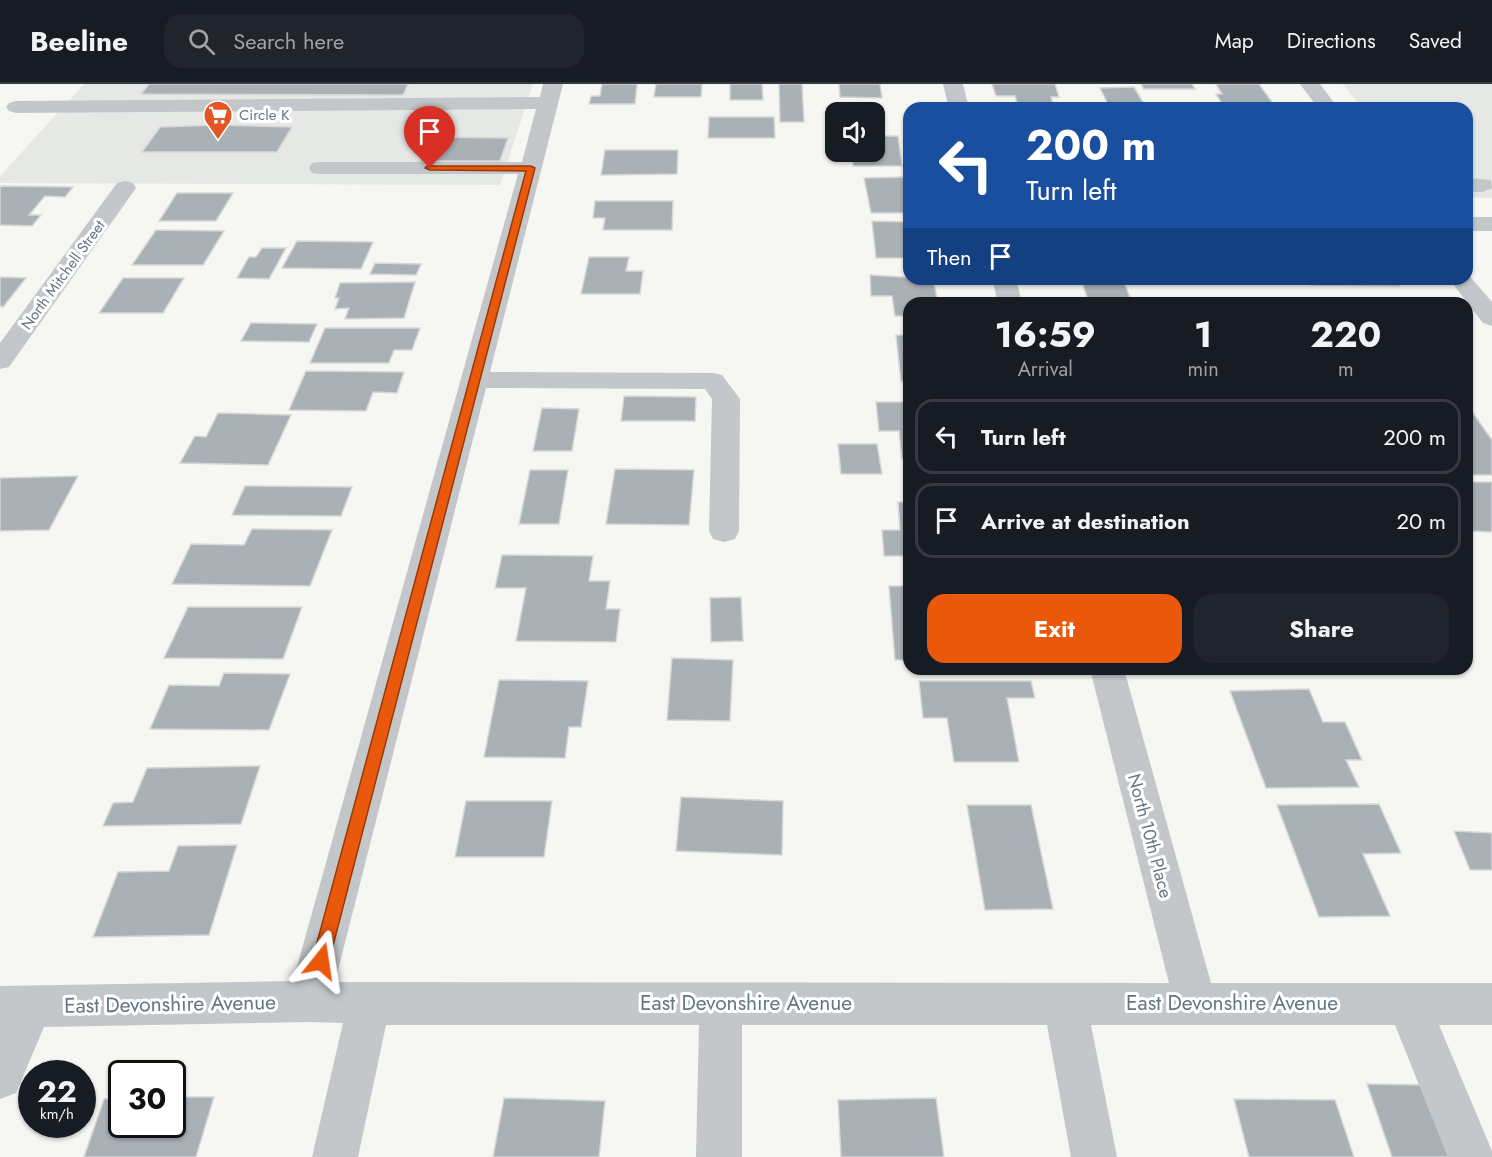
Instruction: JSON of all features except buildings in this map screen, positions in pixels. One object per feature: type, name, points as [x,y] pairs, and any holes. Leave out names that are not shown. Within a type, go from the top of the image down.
[{"type":"street","points":[[96,107],[115,84]]},
{"type":"street","points":[[953,84],[958,102]]},
{"type":"street","points":[[1310,84],[1324,102]]},
{"type":"street","points":[[16,107],[96,107],[433,93],[551,93],[309,1001]]},
{"type":"street","points":[[320,168],[531,168]]},
{"type":"street","name":"North Mitchell Street","points":[[0,361],[125,188]]},
{"type":"street","points":[[1473,224],[1492,224]]},
{"type":"street","points":[[1466,285],[1492,318]]},
{"type":"street","points":[[474,380],[713,381],[726,399],[724,531]]},
{"type":"street","name":"North 10th Place","points":[[1109,675],[1195,1003]]},
{"type":"street","name":"East Devonshire Avenue","points":[[15,1007],[309,1001],[369,1004],[1492,1004]]},
{"type":"street","points":[[719,1157],[721,1003]]},
{"type":"street","points":[[1065,1003],[1094,1157]]},
{"type":"street","points":[[1408,1003],[1471,1157]]},
{"type":"street","points":[[335,1157],[369,1004]]},
{"type":"street","points":[[0,1077],[15,1007]]},
{"type":"shaded area","points":[[84,84],[533,84],[500,185],[0,183],[0,176]]},
{"type":"shaded area","points":[[1343,84],[1492,84],[1492,198],[1473,197],[1473,102],[1357,102]]},
{"type":"place","name":"Circle K","points":[[218,140]]},
{"type":"route","points":[[321,961],[531,168],[430,168]]}]
